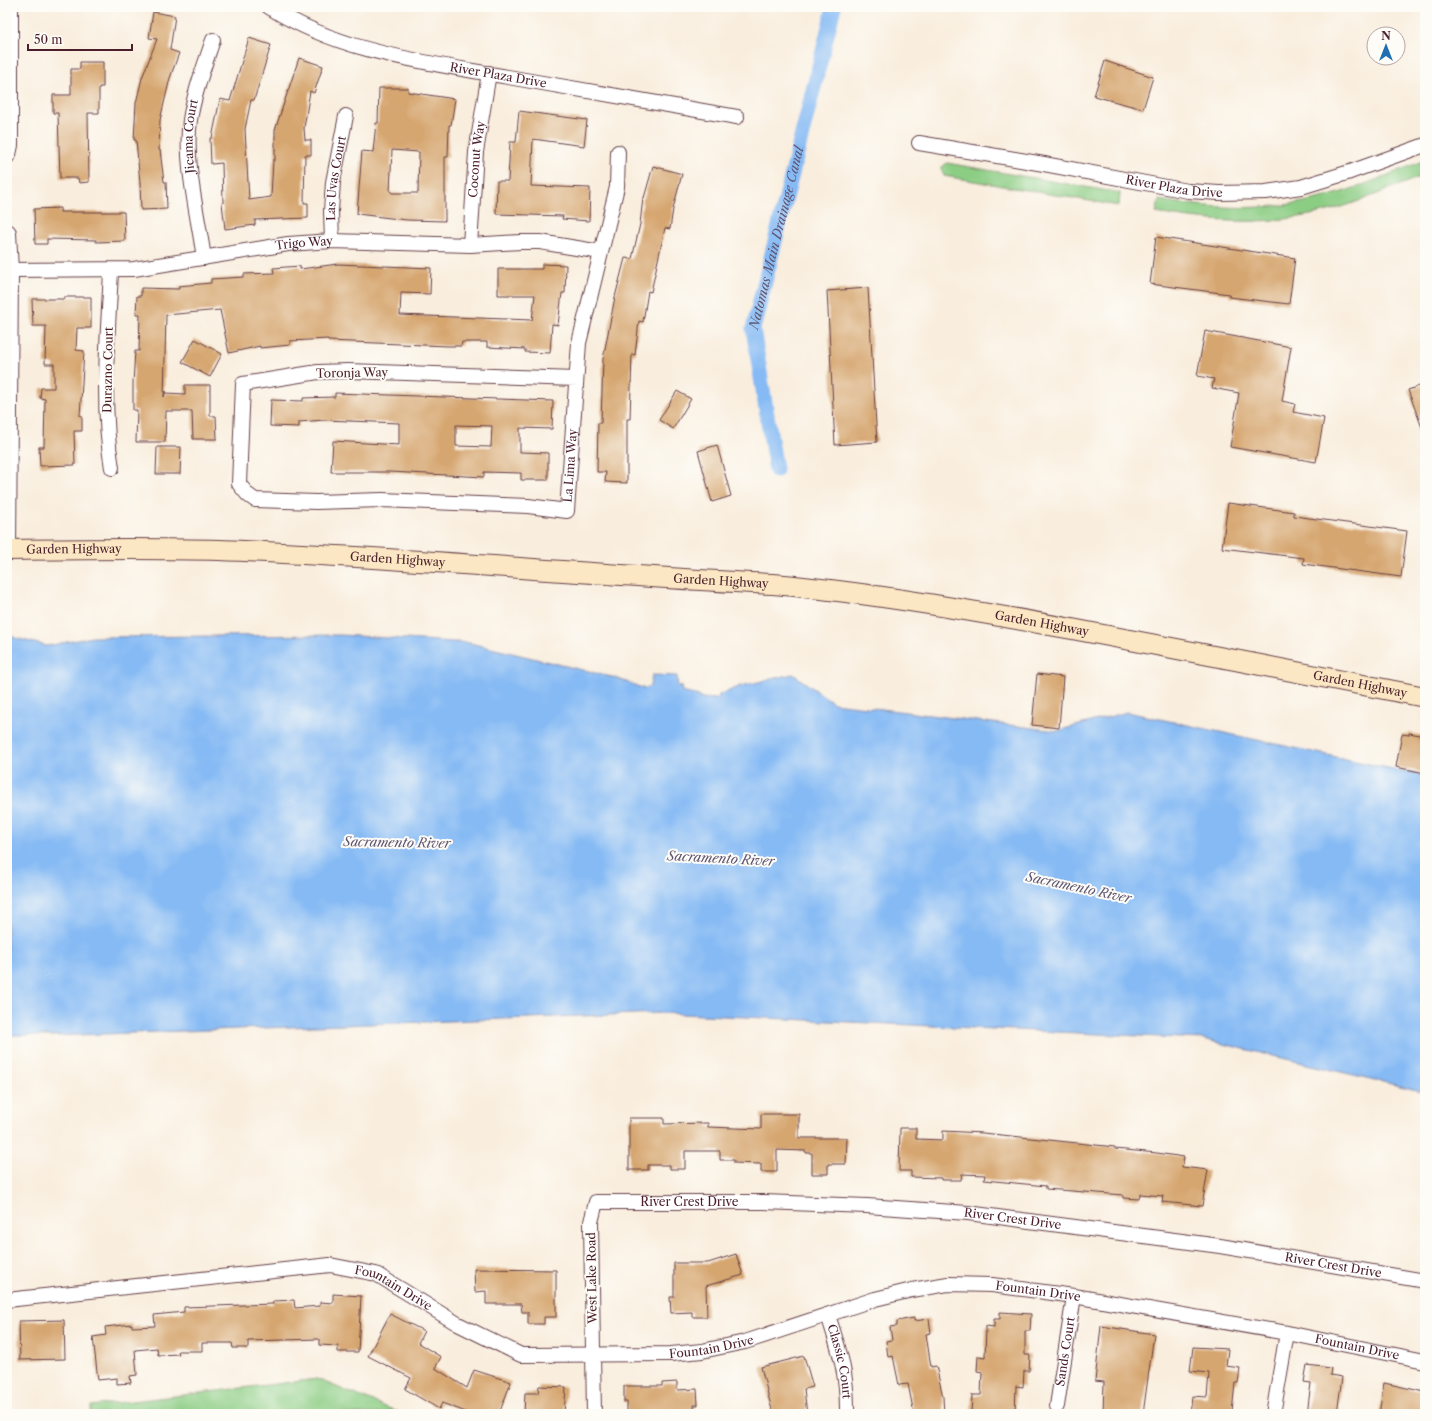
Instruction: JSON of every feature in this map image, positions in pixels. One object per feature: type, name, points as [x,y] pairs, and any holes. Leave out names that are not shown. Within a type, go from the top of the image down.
[{"type":"main road","name":"Garden Highway","points":[[7,550],[105,548],[385,558],[822,589],[983,612],[1187,650],[1425,697]]},
{"type":"street","points":[[7,154],[9,145],[9,7]]},
{"type":"street","name":"River Plaza Drive","points":[[269,7],[304,27],[340,42],[377,53],[737,117]]},
{"type":"street","name":"Jicama Court","points":[[204,258],[189,157],[189,133],[194,96],[212,40]]},
{"type":"street","name":"Coconut Way","points":[[470,245],[476,152],[489,73]]},
{"type":"street","name":"Las Uvas Court","points":[[332,241],[330,211],[333,182],[346,116]]},
{"type":"street","name":"River Plaza Drive","points":[[919,143],[1044,164],[1188,191],[1219,193],[1266,192],[1301,187],[1350,172],[1425,145]]},
{"type":"street","name":"La Lima Way","points":[[248,495],[255,500],[316,502],[382,500],[528,506],[567,511],[579,344],[617,187],[618,152]]},
{"type":"street","points":[[7,233],[9,270],[7,550]]},
{"type":"street","name":"Trigo Way","points":[[9,270],[111,271],[134,269],[288,244],[332,241],[470,245],[540,242],[601,252]]},
{"type":"street","name":"Durazno Court","points":[[111,271],[106,409],[108,443],[112,468]]},
{"type":"street","name":"Toronja Way","points":[[248,495],[239,484],[243,384],[318,372],[348,371],[576,379]]},
{"type":"street","name":"River Crest Drive","points":[[596,1202],[764,1202],[867,1206],[968,1213],[1220,1246],[1425,1281]]},
{"type":"street","name":"West Lake Road","points":[[594,1414],[591,1222],[596,1202]]},
{"type":"street","name":"Fountain Drive","points":[[7,1300],[330,1265],[376,1274],[458,1324],[521,1355],[671,1354],[702,1351],[745,1342],[875,1299],[912,1290],[948,1284],[992,1285],[1074,1296],[1287,1333],[1425,1361]]},
{"type":"street","name":"Sands Court","points":[[1056,1406],[1074,1296]]},
{"type":"street","name":"Classic Court","points":[[828,1315],[844,1365],[847,1386],[847,1409]]},
{"type":"street","points":[[1273,1414],[1287,1333]]},
{"type":"green space","points":[[1425,160],[1425,175],[1342,207],[1296,218],[1226,221],[1180,217],[1156,213],[1159,200],[1242,208],[1304,202],[1350,189]]},
{"type":"green space","points":[[947,163],[1120,193],[1119,206],[944,176],[941,168]]},
{"type":"green space","points":[[317,1379],[403,1414],[91,1414],[91,1406]]},
{"type":"water","name":"Sacramento River","points":[[7,632],[15,638],[47,646],[92,637],[340,635],[470,643],[616,678],[645,689],[650,686],[652,675],[677,676],[678,688],[681,686],[682,692],[699,696],[700,698],[718,699],[719,695],[741,686],[793,674],[834,703],[1057,731],[1127,712],[1425,776],[1425,1092],[1202,1039],[662,1013],[52,1036],[7,1035]]},
{"type":"building","points":[[153,12],[175,16],[170,50],[179,53],[170,78],[160,120],[159,150],[164,182],[166,182],[167,209],[141,210],[136,140],[134,140],[136,103],[142,78],[157,39],[149,38]]},
{"type":"building","points":[[249,38],[271,45],[254,100],[251,100],[245,129],[249,200],[271,197],[273,160],[275,160],[275,130],[299,58],[323,66],[314,93],[310,91],[304,128],[305,140],[311,140],[311,155],[305,155],[304,203],[308,203],[308,218],[255,220],[255,225],[225,229],[222,203],[222,163],[211,164],[210,138],[212,138],[220,99],[230,101]]},
{"type":"building","points":[[1105,61],[1153,77],[1143,109],[1094,96]]},
{"type":"building","points":[[80,62],[103,62],[103,87],[99,87],[99,113],[88,113],[89,182],[79,183],[78,178],[60,178],[58,113],[53,113],[53,95],[71,95],[71,69],[80,69]]},
{"type":"building","points":[[379,88],[408,88],[408,92],[455,99],[451,125],[449,125],[448,157],[445,157],[445,221],[407,220],[357,214],[362,151],[373,152],[376,123],[378,123]],"holes":[[[392,150],[419,152],[418,193],[392,193],[390,191]]]},
{"type":"building","points":[[519,111],[587,120],[584,146],[533,139],[531,186],[590,188],[589,221],[562,219],[563,216],[496,214],[497,181],[508,181],[510,142],[516,142]]},
{"type":"building","points":[[653,166],[682,174],[673,209],[670,229],[665,228],[651,292],[648,291],[643,322],[639,321],[635,355],[632,354],[630,419],[627,419],[627,483],[605,482],[606,472],[597,472],[598,423],[601,423],[603,359],[615,297],[625,258],[632,259],[640,224],[643,198]]},
{"type":"building","points":[[60,208],[60,212],[124,212],[125,241],[96,242],[96,240],[47,239],[47,244],[35,244],[34,209]]},
{"type":"building","points":[[1156,237],[1295,258],[1289,304],[1229,297],[1229,294],[1150,284]]},
{"type":"building","points":[[338,264],[431,268],[430,294],[401,293],[400,315],[532,320],[535,295],[498,295],[498,269],[542,269],[542,264],[566,265],[565,293],[562,293],[558,325],[552,324],[550,353],[525,352],[525,349],[487,347],[487,342],[462,342],[461,346],[448,346],[328,341],[328,339],[290,341],[290,345],[260,348],[260,346],[229,353],[220,310],[166,315],[164,397],[166,391],[166,393],[185,394],[185,385],[210,385],[210,416],[216,416],[217,439],[193,439],[192,411],[166,411],[165,442],[136,442],[137,410],[133,410],[133,383],[135,351],[139,351],[140,314],[136,314],[137,296],[141,296],[141,288],[179,289],[178,286],[211,283],[211,279],[244,277],[244,274],[274,273],[273,268],[300,266],[300,269]]},
{"type":"building","points":[[868,288],[877,442],[835,445],[827,291]]},
{"type":"building","points":[[64,297],[91,297],[91,328],[77,328],[76,350],[84,351],[80,416],[82,416],[82,431],[74,431],[75,465],[40,466],[39,447],[44,447],[45,399],[40,398],[41,388],[54,388],[54,364],[45,364],[46,326],[33,326],[32,299],[64,299]]},
{"type":"building","points":[[1205,331],[1291,347],[1282,401],[1295,404],[1293,412],[1324,418],[1316,462],[1230,447],[1239,393],[1212,388],[1214,379],[1197,376]]},
{"type":"building","points":[[195,339],[222,354],[210,377],[182,362]]},
{"type":"building","points":[[1425,384],[1425,432],[1424,433],[1408,390]]},
{"type":"building","points":[[677,391],[691,399],[673,429],[659,420]]},
{"type":"building","points":[[335,393],[553,401],[552,429],[520,428],[520,452],[548,453],[548,480],[521,480],[521,473],[484,472],[484,477],[390,472],[331,472],[333,441],[399,445],[399,423],[324,420],[299,422],[299,427],[270,426],[271,400],[303,401],[303,398],[335,397]],"holes":[[[456,425],[492,426],[491,447],[456,446]]]},
{"type":"building","points":[[717,445],[731,496],[712,502],[698,451]]},
{"type":"building","points":[[157,447],[181,447],[180,474],[156,474]]},
{"type":"building","points":[[1228,503],[1294,512],[1294,516],[1407,531],[1401,577],[1303,564],[1304,558],[1222,548]]},
{"type":"building","points":[[1037,674],[1063,677],[1059,728],[1032,725]]},
{"type":"building","points":[[1409,733],[1425,736],[1425,773],[1396,767],[1402,734],[1409,735]]},
{"type":"building","points":[[761,1114],[799,1114],[799,1138],[847,1138],[846,1164],[828,1164],[828,1174],[812,1174],[812,1153],[806,1153],[806,1151],[777,1150],[777,1172],[761,1172],[761,1164],[734,1163],[734,1160],[720,1160],[720,1151],[685,1151],[685,1169],[670,1169],[670,1165],[648,1165],[648,1170],[629,1170],[629,1118],[664,1118],[664,1124],[708,1123],[708,1127],[761,1129]]},
{"type":"building","points":[[900,1128],[916,1128],[916,1139],[943,1140],[943,1131],[983,1133],[1115,1147],[1115,1149],[1184,1157],[1182,1167],[1208,1170],[1202,1206],[1162,1202],[1163,1196],[1140,1194],[1139,1199],[1123,1198],[1123,1195],[1046,1189],[1046,1186],[984,1180],[985,1175],[962,1174],[961,1180],[911,1177],[911,1171],[899,1171]]},
{"type":"building","points":[[736,1254],[743,1275],[706,1286],[707,1317],[692,1317],[692,1312],[671,1313],[670,1297],[674,1297],[674,1263],[708,1263]]},
{"type":"building","points":[[474,1269],[556,1270],[556,1317],[544,1317],[544,1324],[528,1324],[528,1312],[522,1312],[521,1304],[486,1304],[486,1291],[475,1292]]},
{"type":"building","points":[[333,1294],[361,1296],[358,1352],[338,1352],[338,1346],[319,1345],[319,1339],[248,1341],[248,1348],[233,1348],[232,1343],[202,1343],[202,1351],[178,1351],[179,1354],[158,1355],[157,1348],[135,1350],[137,1375],[130,1376],[131,1383],[117,1384],[117,1378],[98,1380],[93,1337],[106,1335],[105,1327],[132,1324],[132,1327],[155,1326],[154,1315],[184,1312],[184,1307],[273,1304],[273,1301],[294,1300],[295,1308],[320,1306],[320,1302],[333,1303]]},
{"type":"building","points":[[1000,1312],[1031,1314],[1030,1331],[1025,1331],[1025,1355],[1030,1355],[1029,1371],[1024,1371],[1023,1387],[1016,1386],[1015,1414],[971,1414],[972,1395],[981,1395],[982,1372],[977,1371],[978,1356],[985,1357],[986,1326],[994,1327],[994,1319],[1000,1319]]},
{"type":"building","points":[[390,1314],[424,1331],[418,1343],[441,1357],[435,1368],[467,1388],[474,1370],[511,1382],[499,1414],[471,1414],[442,1403],[439,1409],[405,1389],[411,1378],[368,1356]]},
{"type":"building","points":[[914,1318],[914,1321],[929,1319],[931,1333],[926,1334],[931,1367],[936,1366],[943,1397],[944,1414],[914,1414],[908,1384],[899,1385],[893,1356],[888,1357],[886,1341],[892,1340],[890,1327],[897,1326],[897,1321]]},
{"type":"building","points":[[64,1320],[65,1359],[20,1360],[19,1321]]},
{"type":"building","points":[[1101,1326],[1154,1334],[1143,1414],[1103,1414],[1104,1382],[1095,1381]]},
{"type":"building","points":[[1193,1347],[1228,1349],[1226,1366],[1240,1368],[1238,1383],[1235,1383],[1232,1412],[1190,1414],[1192,1396],[1207,1397],[1209,1373],[1190,1371]]},
{"type":"building","points":[[804,1356],[813,1387],[804,1389],[807,1414],[773,1414],[761,1367]]},
{"type":"building","points":[[1307,1365],[1331,1368],[1330,1375],[1342,1377],[1337,1414],[1307,1414],[1311,1383],[1304,1382]]},
{"type":"building","points":[[677,1382],[677,1390],[697,1389],[698,1405],[694,1405],[695,1414],[627,1414],[627,1402],[624,1402],[624,1386],[662,1386],[662,1383]]},
{"type":"building","points":[[1384,1383],[1425,1392],[1425,1414],[1379,1414]]},
{"type":"building","points":[[539,1386],[566,1387],[564,1414],[524,1414],[525,1393],[538,1393]]},
{"type":"waterway","name":"Natomas Main Drainage Canal","points":[[776,470],[753,329],[834,7]]}]
